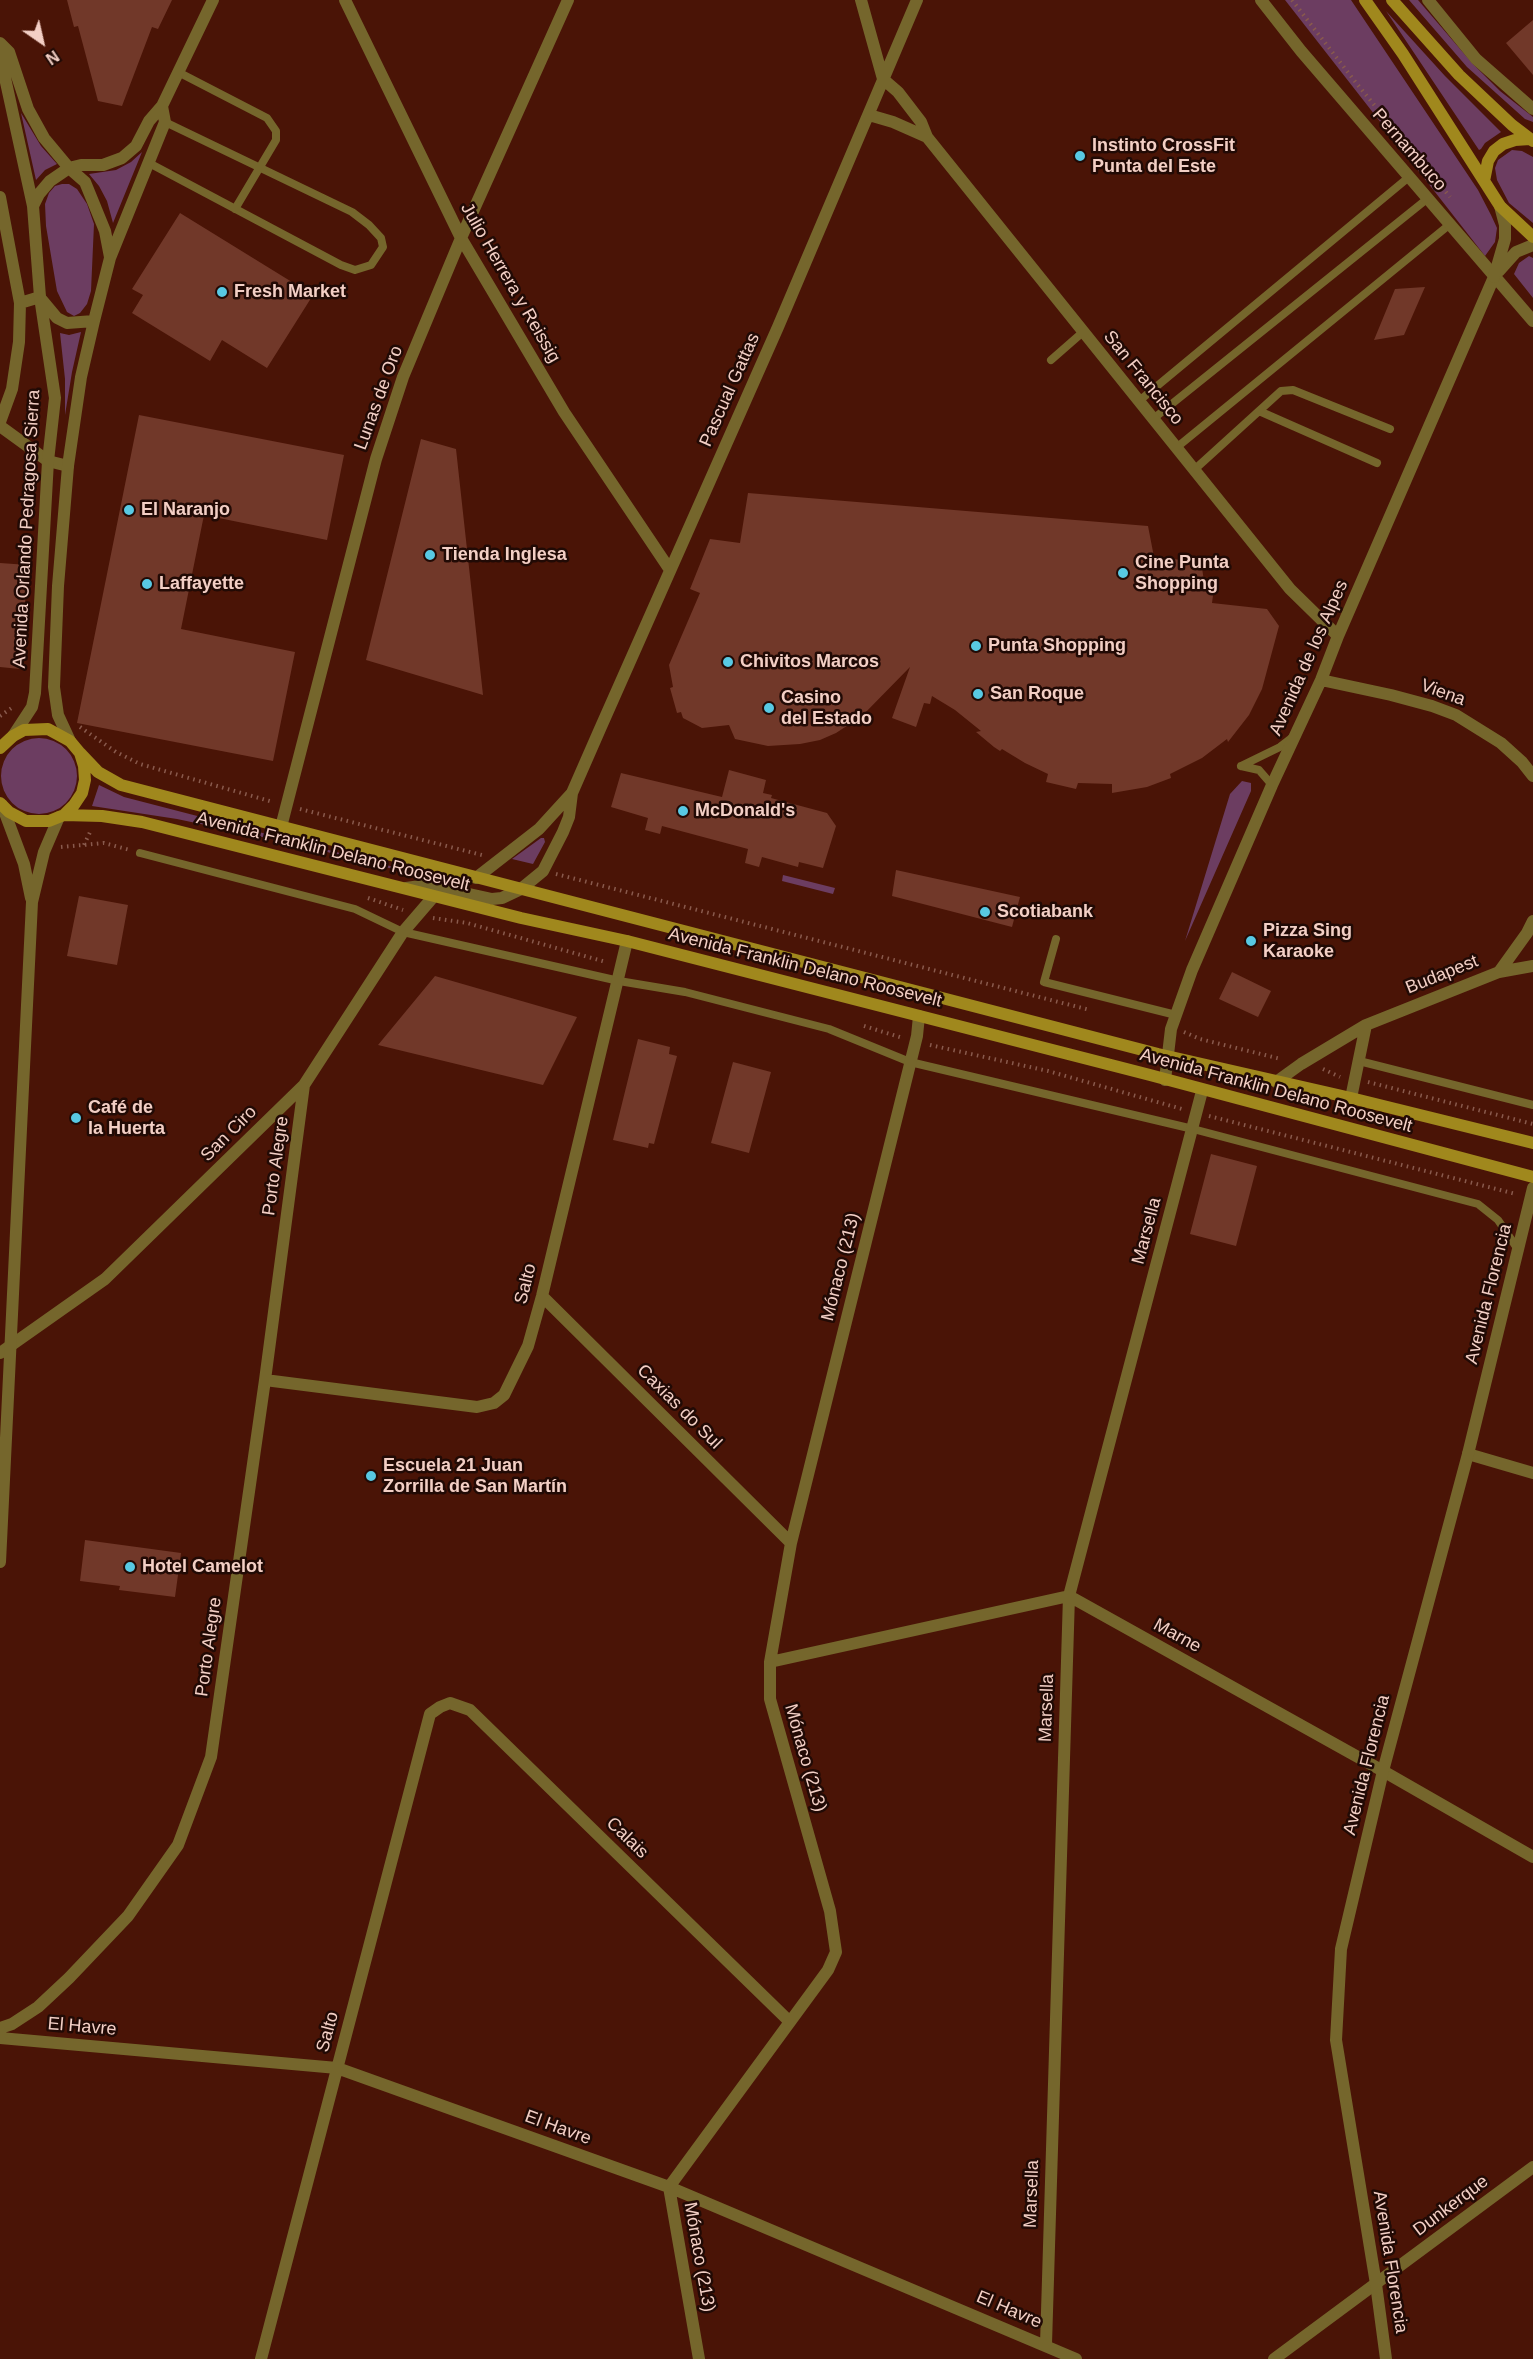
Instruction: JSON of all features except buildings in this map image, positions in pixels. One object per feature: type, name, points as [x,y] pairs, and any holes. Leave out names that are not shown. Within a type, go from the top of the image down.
[{"type":"main road","points":[[1365,0],[1403,54],[1500,206],[1533,237]]},
{"type":"main road","points":[[1392,0],[1459,75],[1512,125],[1532,139]]},
{"type":"main road","points":[[1484,181],[1488,161],[1494,151],[1503,144],[1515,140],[1532,139]]},
{"type":"main road","points":[[4,743],[24,730],[48,729],[70,741]]},
{"type":"main road","name":"Avenida Franklin Delano Roosevelt","points":[[70,741],[98,772],[121,785],[1167,1056],[1533,1143]]},
{"type":"main road","points":[[62,816],[74,805],[82,793],[85,780],[80,753]]},
{"type":"main road","name":"Avenida Franklin Delano Roosevelt","points":[[1,804],[9,812],[26,821],[37,822],[62,816],[102,816],[142,822],[521,918],[627,941],[1533,1177]]},
{"type":"street","points":[[33,206],[50,181],[69,168],[81,165],[103,165],[122,158],[136,146],[149,121],[162,106],[213,0]]},
{"type":"street","name":"Julio Herrera y Reissig","points":[[345,0],[461,238],[564,412],[670,570]]},
{"type":"street","name":"Lunas de Oro","points":[[280,827],[376,459],[404,377],[461,238],[568,0]]},
{"type":"street","name":"San Francisco","points":[[861,0],[883,79],[898,92],[921,122],[927,137],[1290,589],[1338,636]]},
{"type":"street","name":"Pascual Gattas","points":[[403,888],[428,885],[492,899],[502,898],[521,889],[543,871],[569,817],[572,793],[869,115],[917,0]]},
{"type":"street","name":"Pernambuco","points":[[1262,0],[1301,51],[1533,321]]},
{"type":"street","points":[[1428,0],[1476,59],[1533,109]]},
{"type":"street","points":[[0,43],[0,50]]},
{"type":"street","points":[[0,43],[9,52],[28,109],[44,138],[69,168],[85,182],[105,231],[110,258]]},
{"type":"street","name":"Avenida Orlando Pedragosa Sierra","points":[[0,55],[33,206],[40,297],[55,398],[48,461],[35,693],[32,706],[4,743]]},
{"type":"street","points":[[110,258],[165,122],[162,106]]},
{"type":"street","name":"San Francisco","points":[[869,115],[893,122],[927,137]]},
{"type":"street","points":[[0,197],[20,303],[19,342],[12,388],[0,424],[48,461],[68,466]]},
{"type":"street","name":"Avenida de los Alpes","points":[[1165,1080],[1171,1029],[1192,970],[1272,785],[1321,680],[1494,277],[1505,239],[1505,225],[1500,206]]},
{"type":"street","name":"Avenida de los Alpes","points":[[1494,277],[1516,252],[1533,245]]},
{"type":"street","name":"Avenida Orlando Pedragosa Sierra","points":[[70,741],[58,715],[54,687],[58,586],[68,466],[81,377],[110,258]]},
{"type":"street","points":[[20,303],[40,297],[57,318],[67,323],[94,321]]},
{"type":"street","points":[[42,587],[58,586]]},
{"type":"street","name":"Viena","points":[[1321,680],[1391,694],[1456,715],[1501,743],[1522,762],[1533,776]]},
{"type":"street","name":"Pascual Gattas","points":[[477,878],[539,830],[572,793]]},
{"type":"street","points":[[1,804],[24,864],[32,902]]},
{"type":"street","points":[[0,1562],[5,1351],[32,902],[44,852],[62,816]]},
{"type":"street","name":"San Ciro","points":[[5,1351],[105,1279],[304,1085],[403,932],[434,896]]},
{"type":"street","points":[[1499,972],[1533,921]]},
{"type":"street","name":"Salto","points":[[265,1380],[477,1407],[494,1403],[504,1395],[528,1346],[542,1296],[627,941]]},
{"type":"street","name":"Budapest","points":[[1276,1082],[1301,1064],[1366,1025],[1499,972],[1533,966]]},
{"type":"street","name":"Mónaco (213)","points":[[699,2359],[669,2187],[828,1970],[836,1952],[830,1911],[770,1699],[770,1662],[791,1543],[917,1036],[919,1016]]},
{"type":"street","points":[[1351,1098],[1366,1025]]},
{"type":"street","name":"Porto Alegre","points":[[0,2028],[12,2024],[38,2007],[128,1916],[178,1845],[212,1757],[304,1085]]},
{"type":"street","name":"Marsella","points":[[1046,2344],[1069,1596],[1202,1091]]},
{"type":"street","name":"Avenida Florencia","points":[[1386,2359],[1336,2040],[1341,1949],[1383,1771],[1468,1454],[1519,1251],[1530,1219],[1533,1188]]},
{"type":"street","name":"Caxias do Sul","points":[[542,1296],[791,1543]]},
{"type":"street","points":[[1468,1454],[1533,1473]]},
{"type":"street","points":[[770,1662],[1069,1596]]},
{"type":"street","name":"Marne","points":[[1069,1596],[1533,1857]]},
{"type":"street","name":"Calais","points":[[430,1714],[450,1703],[470,1710],[790,2022]]},
{"type":"street","name":"Salto","points":[[261,2359],[430,1714]]},
{"type":"street","name":"El Havre","points":[[0,2038],[337,2068],[669,2187],[1046,2344],[1076,2359]]},
{"type":"street","name":"Dunkerque","points":[[1274,2359],[1533,2167]]},
{"type":"lane","points":[[178,72],[267,118],[276,131],[276,140],[235,209]]},
{"type":"lane","points":[[149,163],[354,270],[371,265],[383,246],[381,238],[352,212],[165,122]]},
{"type":"lane","points":[[1139,401],[1409,177]]},
{"type":"lane","points":[[1153,419],[1427,199]]},
{"type":"lane","points":[[1176,448],[1449,225]]},
{"type":"lane","points":[[1051,360],[1083,332]]},
{"type":"lane","points":[[1194,470],[1281,391],[1293,390],[1390,429]]},
{"type":"lane","points":[[1259,411],[1377,463]]},
{"type":"lane","points":[[1272,785],[1259,770],[1241,766],[1280,747],[1295,735]]},
{"type":"lane","points":[[140,853],[355,909],[403,932],[619,981],[685,992],[829,1029],[910,1062],[1192,1129],[1479,1204],[1498,1220],[1519,1251]]},
{"type":"lane","points":[[1056,939],[1044,982],[1176,1015]]},
{"type":"lane","points":[[1359,1061],[1533,1105]]},
{"type":"path","points":[[1292,0],[1357,84],[1456,204]]},
{"type":"path","points":[[0,716],[21,702],[32,706]]},
{"type":"path","points":[[58,715],[116,752],[140,764],[286,806],[499,859]]},
{"type":"path","points":[[543,871],[961,979],[1101,1012]]},
{"type":"path","points":[[1171,1029],[1200,1039],[1301,1064],[1318,1065],[1338,1077],[1356,1079],[1533,1124]]},
{"type":"shaded area","points":[[1285,0],[1351,0],[1478,190],[1497,228],[1495,242],[1485,256]]},
{"type":"shaded area","points":[[1409,0],[1418,0],[1473,64],[1500,91],[1533,117],[1533,122],[1525,119],[1467,67]]},
{"type":"shaded area","points":[[1386,11],[1445,76],[1501,132],[1485,143],[1481,149],[1479,150]]},
{"type":"shaded area","points":[[21,113],[41,146],[57,164],[45,170],[36,180]]},
{"type":"shaded area","points":[[1512,150],[1522,151],[1533,157],[1533,223],[1509,203],[1497,180],[1495,168],[1498,160]]},
{"type":"shaded area","points":[[142,152],[113,223],[107,201],[89,174],[116,170],[131,162]]},
{"type":"shaded area","points":[[69,184],[77,189],[87,204],[94,224],[91,291],[87,304],[80,313],[74,316],[67,312],[57,291],[46,226],[45,204],[49,193],[55,186]]},
{"type":"shaded area","points":[[1529,256],[1533,258],[1533,298],[1514,274],[1519,263]]},
{"type":"shaded area","points":[[81,332],[65,415],[65,379],[60,333],[69,335]]},
{"type":"shaded area","points":[[47,738],[60,744],[71,755],[77,768],[75,791],[60,808],[47,814],[31,814],[18,808],[3,791],[1,768],[7,755],[24,740]]},
{"type":"shaded area","points":[[1242,781],[1251,783],[1251,791],[1185,941],[1230,794]]},
{"type":"shaded area","points":[[99,785],[124,797],[425,875],[424,877],[300,845],[177,819],[92,806]]},
{"type":"shaded area","points":[[544,838],[545,842],[533,864],[512,859]]},
{"type":"shaded area","points":[[783,875],[835,888],[833,894],[782,881]]},
{"type":"place","name":"Instinto CrossFit Punta del Este","points":[[1080,156]]},
{"type":"place","name":"Fresh Market","points":[[222,292]]},
{"type":"place","name":"El Naranjo","points":[[129,510]]},
{"type":"place","name":"Tienda Inglesa","points":[[430,555]]},
{"type":"place","name":"Cine Punta Shopping","points":[[1123,573]]},
{"type":"place","name":"Laffayette","points":[[147,584]]},
{"type":"place","name":"Punta Shopping","points":[[976,646]]},
{"type":"place","name":"Chivitos Marcos","points":[[728,662]]},
{"type":"place","name":"San Roque","points":[[978,694]]},
{"type":"place","name":"Casino del Estado","points":[[769,708]]},
{"type":"place","name":"McDonald's","points":[[683,811]]},
{"type":"place","name":"Scotiabank","points":[[985,912]]},
{"type":"place","name":"Pizza Sing Karaoke","points":[[1251,941]]},
{"type":"place","name":"Café de la Huerta","points":[[76,1118]]},
{"type":"place","name":"Escuela 21 Juan Zorrilla de San Martín","points":[[371,1476]]},
{"type":"place","name":"Hotel Camelot","points":[[130,1567]]}]
